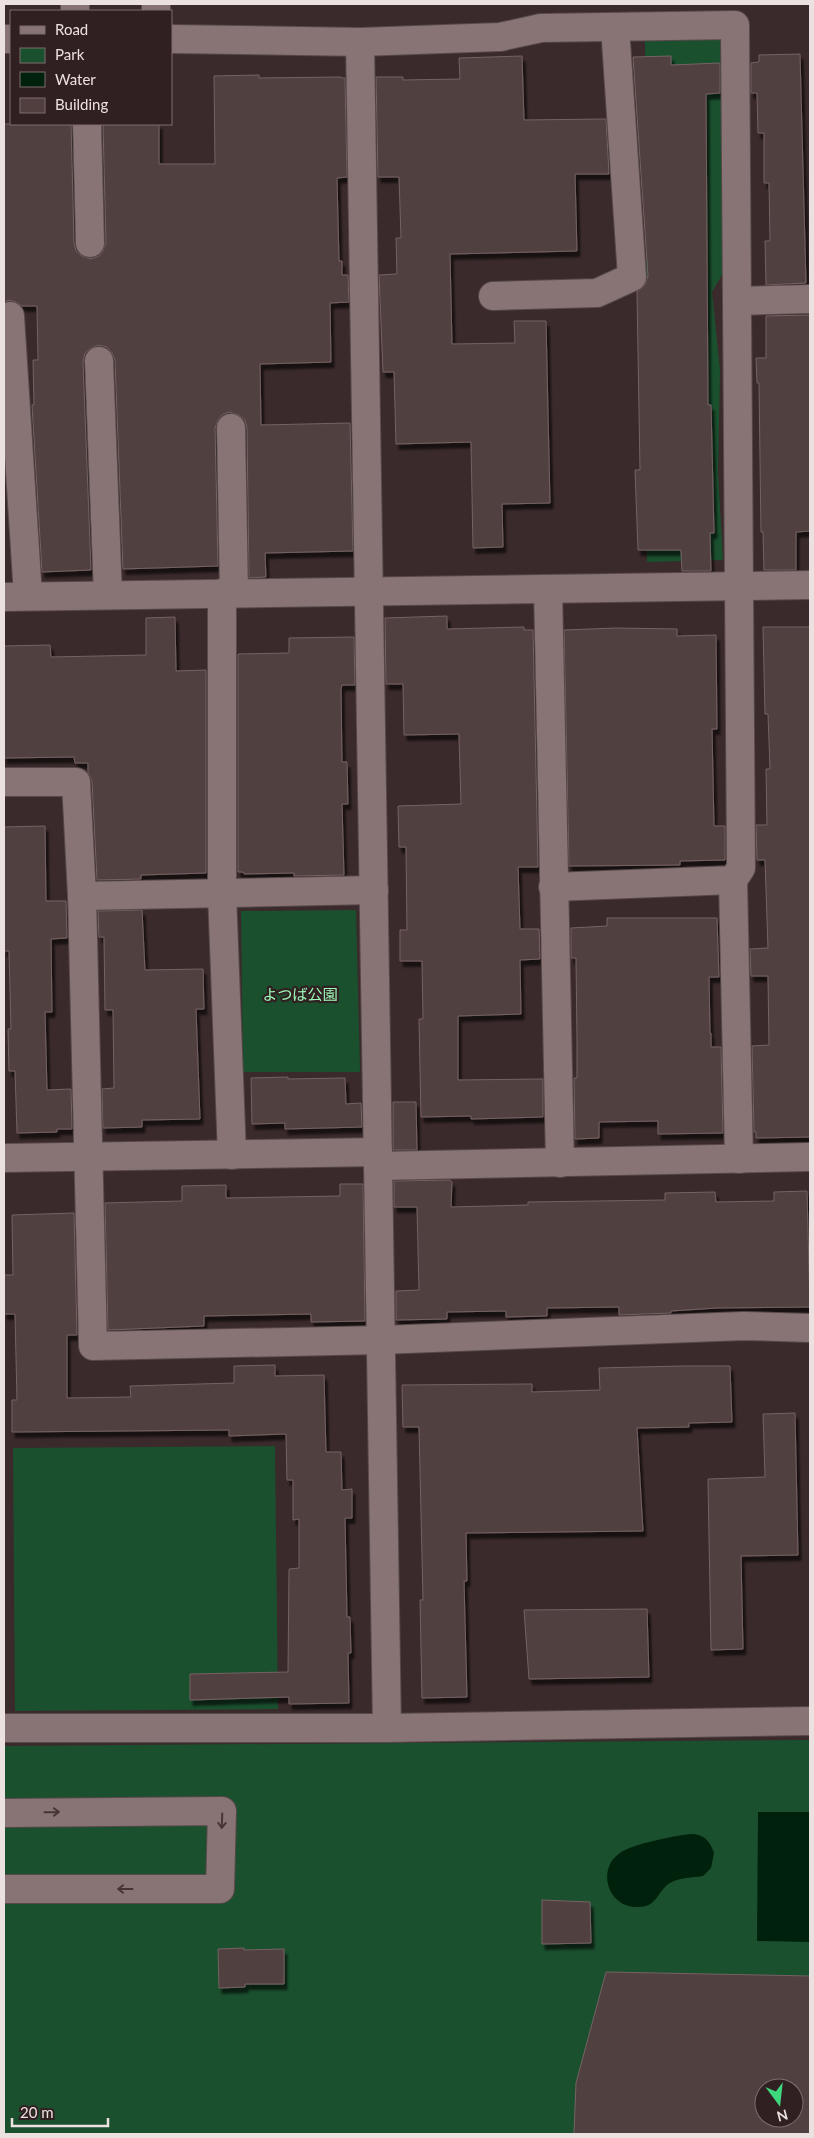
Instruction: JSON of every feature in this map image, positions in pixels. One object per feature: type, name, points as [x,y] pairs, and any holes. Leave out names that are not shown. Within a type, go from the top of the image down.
[{"type":"street","points":[[172,39],[360,42],[500,37],[586,16],[615,27],[735,25],[741,868],[733,880],[739,1159]]},
{"type":"street","points":[[493,296],[597,293],[632,276],[615,27]]},
{"type":"street","points":[[360,42],[387,1728]]},
{"type":"street","points":[[87,125],[90,243]]},
{"type":"street","points":[[737,301],[810,300]]},
{"type":"street","points":[[10,316],[16,597],[810,585]]},
{"type":"street","points":[[99,361],[108,596]]},
{"type":"street","points":[[231,428],[222,893],[232,1155]]},
{"type":"street","points":[[548,589],[560,1163]]},
{"type":"street","points":[[4,782],[76,782],[82,896],[93,1346],[381,1340],[744,1326],[810,1328]]},
{"type":"street","points":[[553,887],[733,880]]},
{"type":"street","points":[[82,896],[374,890]]},
{"type":"street","points":[[4,1158],[232,1155],[560,1163],[810,1157]]},
{"type":"street","points":[[4,1728],[387,1728],[810,1721]]},
{"type":"street","points":[[4,1813],[222,1811],[220,1889],[4,1889]]},
{"type":"green space","points":[[728,36],[729,263],[712,292],[720,370],[718,473],[723,560],[647,562],[645,38]]},
{"type":"green space","name":"よつば公園","points":[[356,910],[360,1072],[243,1072],[241,911]]},
{"type":"green space","points":[[275,1446],[278,1709],[15,1711],[13,1448]]},
{"type":"green space","points":[[810,1740],[810,2134],[4,2134],[4,1746]]},
{"type":"water","points":[[758,1812],[810,1812],[810,1942],[757,1941]]},
{"type":"water","points":[[690,1834],[699,1835],[706,1839],[714,1853],[711,1868],[703,1876],[670,1883],[653,1902],[645,1906],[628,1906],[613,1895],[607,1877],[608,1868],[620,1853],[643,1844]]},
{"type":"building","points":[[800,54],[806,283],[766,285],[765,241],[770,241],[769,183],[764,183],[764,133],[758,133],[757,93],[751,93],[751,63],[759,62],[759,55]]},
{"type":"building","points":[[522,56],[524,120],[606,119],[609,174],[575,174],[577,251],[450,254],[452,344],[515,343],[514,321],[546,321],[550,503],[502,504],[503,547],[473,548],[471,442],[396,444],[394,372],[383,372],[379,275],[397,274],[396,238],[401,238],[399,177],[378,177],[376,77],[403,77],[403,80],[460,79],[459,58]]},
{"type":"building","points":[[671,56],[671,65],[720,63],[720,93],[706,94],[708,405],[711,405],[714,533],[710,533],[711,571],[682,571],[681,550],[638,550],[635,470],[640,470],[637,292],[645,285],[648,276],[633,57]]},
{"type":"building","points":[[259,75],[259,78],[345,78],[347,177],[337,178],[339,261],[342,261],[342,275],[348,275],[349,302],[330,303],[331,362],[260,364],[261,425],[350,423],[353,551],[265,553],[266,577],[249,578],[247,428],[245,420],[239,415],[230,412],[223,414],[215,428],[218,566],[123,569],[115,360],[107,347],[98,345],[85,353],[83,362],[91,570],[42,572],[32,405],[34,405],[33,360],[38,360],[37,306],[22,306],[9,300],[4,302],[4,124],[71,125],[74,243],[76,251],[82,256],[91,259],[99,256],[106,243],[103,125],[159,125],[159,164],[215,164],[214,76]]},
{"type":"building","points":[[810,315],[810,531],[796,532],[796,570],[764,570],[763,532],[761,532],[759,383],[757,383],[756,358],[766,358],[766,316]]},
{"type":"building","points":[[447,616],[447,629],[524,627],[524,630],[533,630],[538,867],[518,867],[520,929],[539,929],[540,959],[520,960],[521,1014],[458,1016],[458,1080],[543,1079],[543,1117],[471,1119],[471,1116],[421,1117],[419,1019],[423,1019],[422,961],[400,961],[400,930],[407,930],[406,847],[399,847],[398,806],[461,804],[459,734],[404,735],[403,684],[386,684],[385,618]]},
{"type":"building","points":[[175,617],[176,671],[206,670],[206,873],[141,875],[141,879],[97,880],[92,781],[88,773],[88,763],[75,763],[74,757],[4,758],[4,646],[50,645],[51,657],[146,655],[146,618]]},
{"type":"building","points":[[763,627],[810,627],[810,1137],[756,1138],[756,1132],[754,1132],[752,1046],[769,1045],[768,976],[751,976],[750,949],[768,948],[765,860],[757,860],[756,825],[767,825],[766,769],[770,769],[768,714],[765,714]]},
{"type":"building","points":[[616,628],[677,629],[677,636],[716,635],[717,729],[712,729],[714,826],[725,826],[725,860],[680,861],[680,865],[569,866],[564,630]]},
{"type":"building","points":[[354,637],[355,685],[342,685],[341,689],[342,762],[347,762],[348,804],[342,804],[344,875],[294,876],[294,873],[244,874],[243,872],[238,872],[238,654],[289,653],[289,638]]},
{"type":"building","points":[[45,826],[46,901],[66,901],[67,938],[51,939],[52,1012],[45,1012],[47,1090],[71,1089],[72,1129],[57,1129],[57,1132],[17,1133],[15,1071],[9,1071],[8,1029],[11,1029],[9,951],[4,951],[4,827]]},
{"type":"building","points":[[142,910],[145,970],[203,969],[204,1009],[196,1009],[200,1119],[142,1120],[142,1127],[103,1128],[102,1089],[114,1088],[113,1010],[105,1010],[104,937],[99,937],[98,911]]},
{"type":"building","points":[[607,918],[717,918],[719,977],[709,977],[710,1033],[711,1047],[721,1047],[723,1133],[658,1134],[658,1121],[599,1122],[599,1138],[575,1139],[574,1078],[577,1078],[576,958],[571,958],[571,928],[607,926]]},
{"type":"building","points":[[288,1077],[288,1079],[345,1078],[346,1104],[361,1103],[362,1127],[285,1129],[285,1123],[252,1124],[251,1078]]},
{"type":"building","points":[[393,1102],[416,1102],[417,1150],[393,1150]]},
{"type":"building","points":[[450,1180],[452,1182],[451,1207],[528,1205],[528,1202],[665,1200],[665,1193],[715,1192],[716,1202],[774,1201],[774,1192],[807,1191],[810,1307],[717,1308],[671,1311],[671,1313],[619,1315],[619,1307],[547,1308],[547,1316],[506,1317],[506,1311],[447,1312],[447,1319],[396,1320],[396,1291],[419,1290],[417,1207],[394,1207],[394,1181]]},
{"type":"building","points":[[340,1184],[363,1184],[365,1321],[311,1322],[311,1314],[204,1316],[204,1326],[108,1330],[105,1203],[182,1201],[182,1186],[226,1185],[226,1198],[340,1196]]},
{"type":"building","points":[[74,1213],[77,1335],[67,1335],[67,1398],[131,1397],[130,1386],[234,1383],[234,1366],[275,1365],[275,1376],[324,1375],[326,1452],[341,1452],[342,1490],[352,1489],[352,1518],[345,1518],[347,1617],[350,1617],[351,1653],[348,1653],[349,1703],[289,1704],[289,1697],[190,1700],[190,1674],[288,1672],[289,1569],[299,1568],[299,1519],[293,1520],[293,1480],[287,1480],[286,1434],[229,1436],[229,1430],[12,1432],[12,1400],[17,1400],[15,1314],[4,1314],[4,1275],[13,1275],[12,1215]]},
{"type":"building","points":[[730,1366],[732,1422],[689,1423],[689,1427],[637,1428],[643,1531],[466,1533],[467,1581],[464,1581],[467,1697],[422,1698],[420,1600],[423,1600],[419,1427],[403,1427],[402,1385],[532,1384],[532,1392],[600,1390],[599,1368]]},
{"type":"building","points":[[795,1413],[798,1555],[741,1556],[743,1649],[711,1650],[708,1479],[765,1477],[763,1414]]},
{"type":"building","points":[[647,1609],[649,1677],[529,1679],[524,1610]]},
{"type":"building","points":[[542,1900],[590,1902],[591,1943],[542,1944]]},
{"type":"building","points":[[244,1948],[244,1950],[284,1949],[284,1984],[245,1984],[245,1987],[219,1988],[218,1949]]},
{"type":"building","points":[[606,1972],[810,1976],[810,2134],[574,2134],[576,2083]]}]
